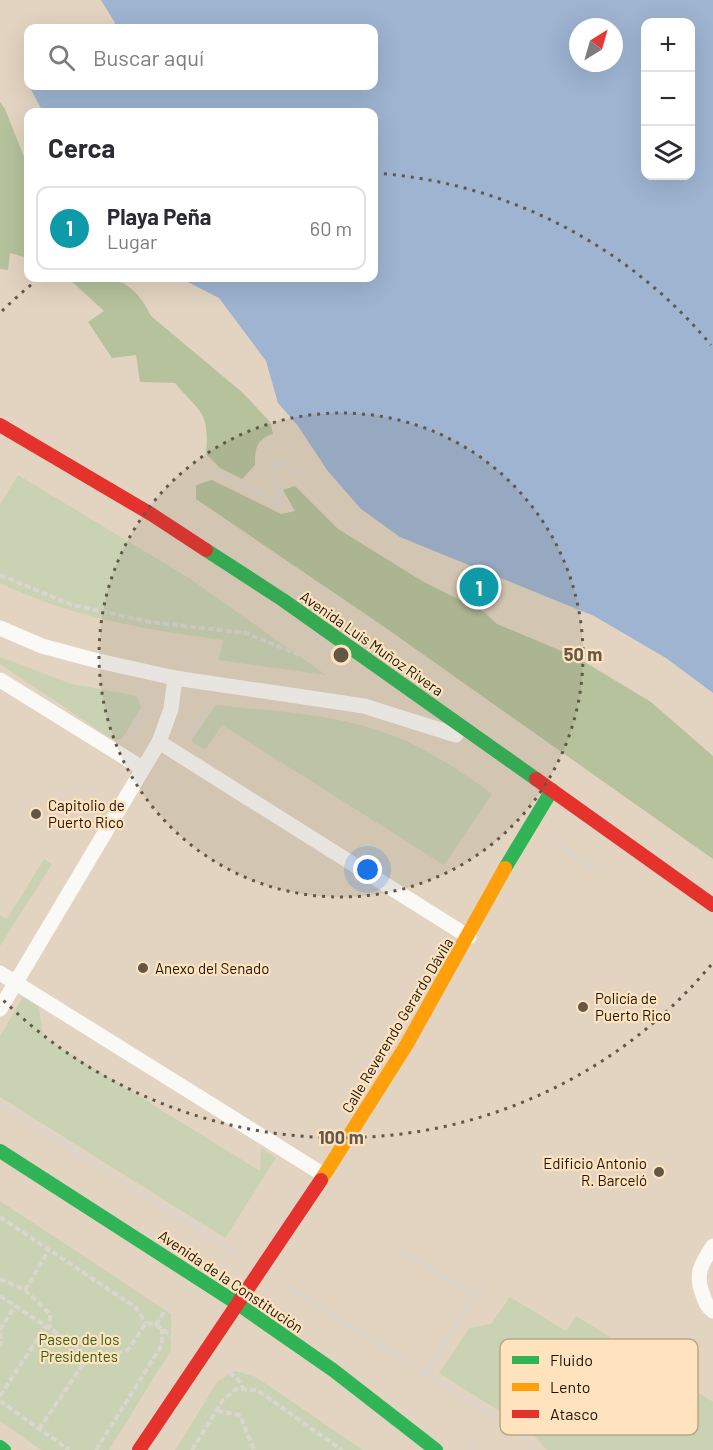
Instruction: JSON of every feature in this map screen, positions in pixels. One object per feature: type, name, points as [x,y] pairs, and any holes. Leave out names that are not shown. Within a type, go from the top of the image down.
[{"type":"main road","name":"Avenida Luis Muñoz Rivera","points":[[0,425],[151,514],[283,600],[713,904]]},
{"type":"main road","name":"Calle Reverendo Gerardo Dávila","points":[[139,1450],[262,1270],[407,1044],[552,790]]},
{"type":"main road","name":"Avenida de la Constitución","points":[[0,1151],[238,1304],[333,1370],[436,1450]]},
{"type":"main road","points":[[0,1447],[4,1450]]},
{"type":"lane","points":[[0,628],[42,646],[175,678],[364,706],[487,745]]},
{"type":"lane","points":[[0,1009],[159,742],[171,709],[175,678]]},
{"type":"lane","points":[[0,680],[142,768]]},
{"type":"lane","points":[[159,742],[469,937]]},
{"type":"lane","points":[[0,973],[324,1175]]},
{"type":"lane","points":[[713,1246],[698,1269],[698,1286],[708,1308],[713,1311]]},
{"type":"path","points":[[218,472],[281,505],[274,464],[280,463],[302,474]]},
{"type":"path","points":[[0,575],[72,605],[150,622],[246,633],[309,658]]},
{"type":"path","points":[[130,738],[145,709],[144,700],[131,691]]},
{"type":"path","points":[[178,755],[212,703],[216,702]]},
{"type":"path","points":[[533,820],[575,858],[612,875]]},
{"type":"path","points":[[0,1104],[500,1421]]},
{"type":"path","points":[[0,1217],[135,1307],[146,1323]]},
{"type":"path","points":[[25,1290],[50,1250]]},
{"type":"path","points":[[403,1251],[475,1296]]},
{"type":"path","points":[[0,1279],[25,1290],[50,1314],[48,1327],[0,1396]]},
{"type":"path","points":[[424,1373],[484,1280]]},
{"type":"path","points":[[0,1296],[75,1345],[84,1364]]},
{"type":"path","points":[[0,1346],[3,1341],[0,1332],[15,1305]]},
{"type":"path","points":[[96,1450],[162,1345],[162,1329]]},
{"type":"path","points":[[39,1429],[84,1364],[128,1350]]},
{"type":"path","points":[[192,1450],[217,1411],[236,1389],[257,1390],[342,1450]]},
{"type":"path","points":[[0,1401],[69,1450]]},
{"type":"path","points":[[217,1411],[240,1414],[254,1450]]},
{"type":"path","points":[[521,1435],[536,1450]]},
{"type":"green space","points":[[0,102],[24,157],[24,257],[10,253],[8,270],[0,269]]},
{"type":"green space","points":[[72,282],[120,282],[127,285],[143,302],[151,316],[243,393],[270,422],[273,434],[260,442],[256,449],[255,465],[242,479],[220,468],[206,454],[205,421],[197,407],[175,383],[140,382],[136,355],[112,358],[88,322],[104,311]]},
{"type":"green space","points":[[18,475],[189,578],[326,675],[219,660],[223,640],[137,626],[82,614],[0,583],[0,504]]},
{"type":"green space","points":[[212,480],[281,514],[295,511],[283,490],[295,486],[338,529],[422,581],[484,612],[497,624],[578,658],[651,702],[713,756],[713,859],[383,626],[196,499],[196,485]]},
{"type":"green space","points":[[0,657],[72,684],[132,695],[137,697],[141,708],[122,739],[113,740],[0,664]]},
{"type":"green space","points":[[216,705],[319,716],[380,731],[438,758],[492,794],[444,865],[222,725],[205,750],[191,741]]},
{"type":"green space","points":[[44,859],[52,864],[0,946],[0,915],[7,919]]},
{"type":"green space","points":[[23,997],[39,1007],[43,1037],[260,1171],[261,1148],[276,1158],[225,1238],[0,1097],[0,1036]]},
{"type":"green space","name":"Paseo de los Presidentes","points":[[0,1201],[171,1314],[171,1350],[109,1450],[41,1450],[0,1421]]},
{"type":"green space","points":[[510,1297],[566,1331],[576,1316],[613,1339],[500,1339],[500,1411],[439,1373],[469,1328],[491,1324]]},
{"type":"green space","points":[[235,1371],[256,1377],[363,1450],[175,1450],[218,1381]]},
{"type":"green space","points":[[698,1393],[713,1402],[713,1450],[547,1450],[533,1435],[698,1435]]},
{"type":"water","points":[[101,0],[713,0],[713,693],[666,658],[594,616],[400,537],[361,509],[327,470],[298,426],[278,403],[266,361],[219,298],[188,282],[378,282],[378,108],[41,108],[31,90],[378,90],[378,24],[114,24]]},
{"type":"traffic: fast","points":[[206,550],[283,600],[536,779]]},
{"type":"traffic: fast","points":[[505,868],[552,790]]},
{"type":"traffic: fast","points":[[0,1151],[238,1304],[333,1370],[436,1450]]},
{"type":"traffic: fast","points":[[0,1447],[4,1450]]},
{"type":"traffic: slow","points":[[321,1180],[407,1044],[505,868]]},
{"type":"traffic: jam","points":[[0,425],[151,514],[206,550]]},
{"type":"traffic: jam","points":[[536,779],[713,905]]},
{"type":"traffic: jam","points":[[139,1450],[321,1180]]},
{"type":"place","name":"Playa Peña","points":[[479,587]]},
{"type":"place","name":"Capitolio de Puerto Rico","points":[[36,814]]},
{"type":"place","name":"Anexo del Senado","points":[[143,968]]},
{"type":"place","name":"Policía de Puerto Rico","points":[[583,1007]]},
{"type":"place","name":"Edificio Antonio R. Barceló","points":[[659,1172]]}]
